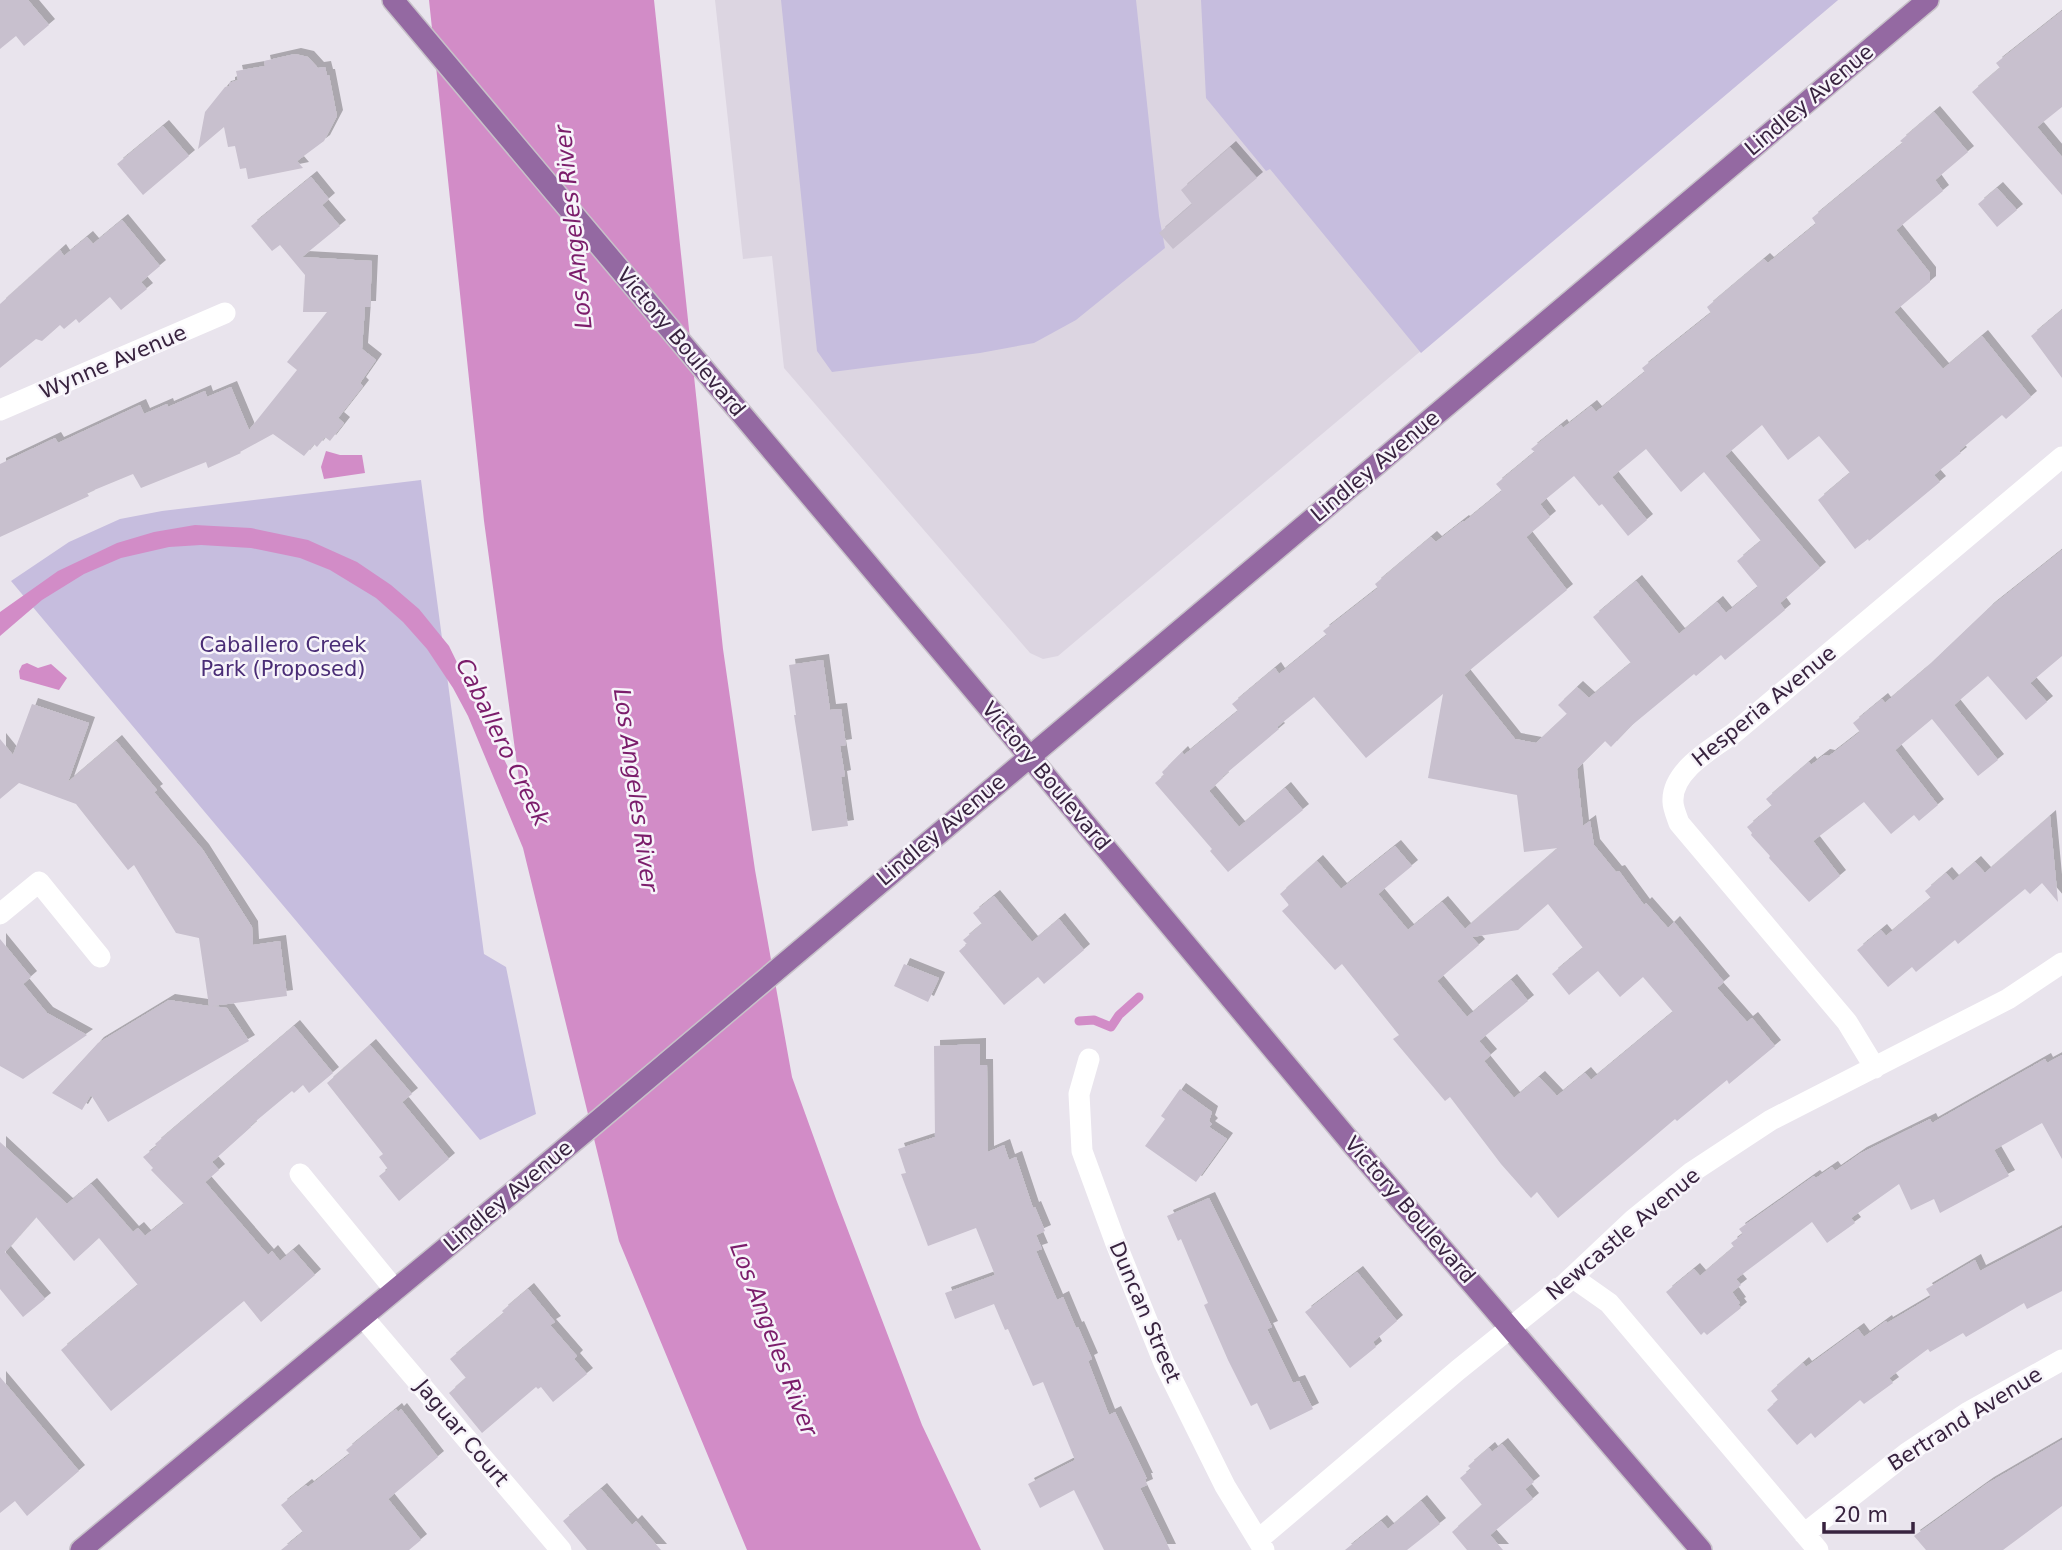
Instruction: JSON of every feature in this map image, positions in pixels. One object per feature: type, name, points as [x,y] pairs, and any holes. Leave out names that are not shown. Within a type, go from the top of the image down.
[{"type":"main road","name":"Victory Boulevard","points":[[393,0],[1353,1145],[1701,1550]]},
{"type":"main road","name":"Lindley Avenue","points":[[81,1550],[541,1168],[1928,0]]},
{"type":"street","name":"Wynne Avenue","points":[[0,410],[225,313]]},
{"type":"street","name":"Hesperia Avenue","points":[[1875,1068],[1846,1022],[1679,823],[1672,801],[1686,769],[1744,724],[2062,457]]},
{"type":"street","points":[[0,914],[39,882],[100,957]]},
{"type":"street","name":"Newcastle Avenue","points":[[1261,1545],[1458,1370],[1573,1277],[1633,1220],[1692,1172],[1771,1120],[2008,999],[2062,963]]},
{"type":"street","name":"Duncan Street","points":[[1089,1059],[1079,1094],[1082,1151],[1164,1363],[1225,1486],[1261,1545]]},
{"type":"street","points":[[300,1174],[395,1290]]},
{"type":"street","points":[[1573,1277],[1609,1303],[1811,1542]]},
{"type":"street","name":"Jaguar Court","points":[[363,1317],[561,1550]]},
{"type":"street","name":"Bertrand Avenue","points":[[1811,1542],[1907,1452],[1966,1413],[2062,1360]]},
{"type":"shaded area","points":[[715,0],[1838,0],[1058,656],[1043,659],[1030,653],[784,368],[772,256],[743,259]]},
{"type":"green space","points":[[781,0],[1136,0],[1159,216],[1165,248],[1076,320],[1034,343],[980,353],[832,372],[817,351]]},
{"type":"green space","points":[[1201,0],[1838,0],[1421,353],[1270,169],[1266,171],[1206,98]]},
{"type":"green space","name":"Caballero Creek Park (Proposed)","points":[[421,480],[484,954],[506,967],[536,1114],[480,1140],[11,581],[69,542],[120,519],[162,511]]},
{"type":"water","name":"Los Angeles River","points":[[429,0],[654,0],[723,649],[755,870],[792,1077],[922,1425],[981,1550],[747,1550],[619,1241],[523,848],[468,716],[427,649],[403,622],[376,598],[330,570],[300,558],[251,548],[201,545],[169,547],[121,558],[84,574],[42,600],[0,636],[0,612],[58,571],[117,543],[154,532],[195,525],[251,528],[308,540],[357,562],[391,585],[419,609],[449,646],[521,794],[484,521]]},
{"type":"water","points":[[326,451],[340,455],[362,455],[365,473],[324,479],[321,467]]},
{"type":"water","points":[[27,663],[38,668],[51,664],[67,678],[59,690],[20,679],[19,671],[22,665]]},
{"type":"building","points":[[0,0],[28,0],[49,25],[24,46],[16,36],[0,49]]},
{"type":"building","points":[[2062,11],[2062,107],[2037,127],[2062,157],[2062,195],[1972,92],[2000,68],[1996,63]]},
{"type":"building","points":[[295,54],[308,57],[318,68],[325,67],[337,116],[324,141],[297,161],[303,168],[248,179],[246,168],[240,169],[235,146],[228,147],[224,127],[198,149],[205,112],[229,83],[238,80],[236,71],[265,66],[264,61]]},
{"type":"building","points":[[1934,112],[1968,152],[1935,180],[1943,191],[1896,230],[1930,273],[1930,282],[1894,312],[1943,369],[1982,336],[2031,397],[2006,419],[2002,415],[1959,451],[1961,453],[1934,475],[1940,482],[1869,541],[1868,539],[1855,549],[1818,500],[1850,473],[1819,436],[1788,460],[1762,425],[1725,456],[1820,568],[1780,603],[1785,610],[1725,660],[1721,655],[1696,676],[1694,674],[1631,726],[1611,747],[1605,741],[1577,769],[1583,826],[1590,821],[1594,845],[1616,872],[1619,871],[1644,905],[1646,903],[1668,928],[1674,922],[1724,982],[1717,988],[1747,1022],[1752,1018],[1775,1046],[1729,1084],[1727,1080],[1677,1121],[1675,1119],[1558,1218],[1537,1192],[1531,1198],[1501,1164],[1450,1097],[1445,1101],[1393,1039],[1399,1035],[1342,964],[1335,970],[1282,911],[1289,905],[1280,894],[1317,861],[1341,889],[1395,846],[1412,866],[1378,894],[1408,930],[1442,902],[1465,929],[1558,848],[1524,852],[1517,795],[1428,778],[1443,694],[1366,758],[1314,697],[1277,727],[1279,729],[1209,791],[1239,827],[1285,788],[1303,810],[1228,872],[1210,851],[1212,849],[1155,783],[1182,752],[1184,755],[1238,711],[1232,704],[1275,668],[1279,674],[1327,635],[1323,631],[1378,588],[1375,584],[1431,537],[1436,542],[1502,491],[1496,484],[1535,452],[1531,449],[1591,406],[1596,412],[1645,372],[1642,368],[1711,313],[1707,307],[1764,259],[1768,263],[1816,224],[1812,218],[1903,143],[1900,141]],"holes":[[[1646,449],[1681,492],[1704,472],[1761,541],[1737,561],[1758,587],[1726,613],[1717,602],[1679,634],[1636,581],[1593,617],[1631,663],[1589,698],[1577,687],[1558,705],[1567,714],[1536,743],[1515,739],[1464,675],[1567,590],[1526,537],[1550,517],[1540,504],[1574,476],[1628,536],[1647,520],[1612,477]],[[1548,904],[1583,948],[1552,974],[1569,995],[1598,971],[1620,997],[1643,977],[1673,1012],[1591,1080],[1585,1073],[1557,1096],[1539,1077],[1514,1098],[1484,1061],[1491,1055],[1479,1041],[1528,1001],[1511,980],[1467,1017],[1437,981],[1479,945],[1472,937],[1518,930]]]},
{"type":"building","points":[[163,126],[189,156],[143,195],[117,164]]},
{"type":"building","points":[[1230,147],[1257,178],[1173,249],[1159,233],[1192,204],[1181,190]]},
{"type":"building","points":[[311,177],[329,199],[322,205],[340,226],[302,257],[372,261],[370,307],[365,307],[362,349],[376,360],[360,383],[363,386],[338,418],[344,423],[330,441],[325,437],[317,447],[314,444],[304,456],[273,434],[208,468],[206,462],[141,488],[133,474],[87,493],[89,496],[0,537],[0,464],[55,438],[58,443],[140,405],[144,414],[205,391],[207,397],[231,387],[249,430],[297,370],[287,362],[327,312],[303,312],[305,275],[280,245],[272,251],[251,226]]},
{"type":"building","points":[[1997,188],[2017,210],[1997,227],[1978,204]]},
{"type":"building","points":[[122,220],[160,266],[141,282],[147,289],[121,310],[110,297],[79,323],[76,319],[64,329],[60,325],[42,341],[36,339],[0,368],[0,304],[60,250],[64,256],[87,237],[93,244]]},
{"type":"building","points":[[2062,310],[2062,378],[2031,336]]},
{"type":"building","points":[[2062,550],[2062,656],[2030,683],[2047,702],[2026,720],[1988,676],[1954,705],[1998,760],[1978,776],[1932,719],[1895,750],[1938,805],[1919,821],[1914,815],[1891,834],[1864,802],[1813,841],[1840,876],[1809,902],[1769,858],[1747,827],[1772,806],[1766,799],[1809,762],[1811,765],[1824,755],[1829,756],[1860,732],[1853,723],[1882,699],[1885,703],[1989,608]]},
{"type":"building","points":[[823,660],[830,710],[841,709],[846,745],[840,746],[845,776],[841,777],[848,826],[812,831],[789,665]]},
{"type":"building","points":[[32,704],[89,723],[68,782],[116,741],[157,790],[154,792],[203,850],[252,927],[253,945],[280,941],[287,996],[212,1006],[227,1008],[249,1041],[108,1122],[91,1095],[82,1110],[52,1093],[98,1043],[169,1000],[209,1006],[199,938],[176,933],[134,865],[128,870],[76,804],[19,783],[0,799],[0,739],[13,755]]},
{"type":"building","points":[[2050,816],[2058,902],[2042,883],[2030,894],[2025,889],[1958,944],[1955,940],[1916,972],[1912,967],[1888,987],[1857,950],[1881,930],[1886,936],[1931,898],[1925,891],[1946,873],[1953,881],[1975,862],[1985,873]]},
{"type":"building","points":[[994,896],[1032,942],[1059,919],[1084,950],[1044,984],[1038,977],[1004,1005],[959,951],[967,944],[963,940],[982,924],[973,913]]},
{"type":"building","points":[[0,939],[31,977],[23,984],[47,1013],[87,1035],[23,1079],[0,1066]]},
{"type":"building","points":[[904,964],[939,978],[928,1002],[894,986]]},
{"type":"building","points":[[294,1026],[333,1073],[309,1093],[303,1085],[294,1093],[292,1091],[250,1126],[212,1162],[219,1170],[205,1182],[268,1255],[272,1251],[280,1261],[293,1250],[315,1275],[261,1322],[244,1301],[111,1411],[61,1350],[138,1285],[99,1238],[74,1261],[36,1217],[5,1252],[45,1299],[23,1317],[0,1289],[0,1142],[67,1204],[91,1184],[133,1232],[138,1228],[145,1236],[184,1204],[151,1170],[153,1168],[143,1157]]},
{"type":"building","points":[[980,1044],[980,1065],[987,1065],[988,1152],[1004,1145],[1009,1160],[1016,1157],[1033,1208],[1035,1207],[1045,1231],[1036,1235],[1042,1249],[1036,1251],[1057,1300],[1063,1297],[1076,1328],[1078,1327],[1092,1359],[1088,1361],[1109,1415],[1115,1412],[1147,1479],[1147,1485],[1140,1488],[1170,1550],[1104,1550],[1074,1490],[1040,1508],[1028,1484],[1075,1460],[1043,1382],[1033,1386],[994,1304],[955,1319],[945,1293],[995,1275],[976,1228],[928,1246],[901,1174],[906,1173],[898,1149],[935,1137],[934,1046]]},
{"type":"building","points":[[370,1045],[412,1094],[402,1102],[449,1159],[399,1201],[379,1176],[388,1169],[379,1157],[383,1154],[327,1083]]},
{"type":"building","points":[[2062,1055],[2062,1159],[2042,1123],[1994,1150],[2009,1176],[1940,1213],[1934,1199],[1911,1210],[1899,1184],[1851,1218],[1855,1223],[1827,1243],[1812,1222],[1736,1279],[1741,1285],[1732,1292],[1741,1308],[1707,1335],[1704,1332],[1701,1335],[1666,1292],[1694,1269],[1700,1276],[1734,1247],[1731,1243],[1743,1234],[1739,1229],[1814,1176],[1816,1178],[1832,1167],[1835,1171],[1861,1153],[1930,1119],[1932,1123],[2045,1059],[2047,1063]]},
{"type":"building","points":[[1180,1089],[1212,1112],[1209,1121],[1212,1124],[1209,1127],[1227,1139],[1196,1182],[1145,1146],[1165,1119],[1161,1116]]},
{"type":"building","points":[[1209,1198],[1272,1327],[1267,1329],[1293,1383],[1299,1381],[1313,1409],[1270,1430],[1257,1403],[1251,1406],[1228,1360],[1204,1305],[1208,1303],[1181,1239],[1178,1241],[1167,1216]]},
{"type":"building","points":[[2062,1228],[2062,1291],[2027,1309],[2024,1303],[1966,1337],[1963,1333],[1930,1352],[1928,1349],[1889,1378],[1893,1383],[1864,1404],[1860,1400],[1815,1438],[1811,1433],[1797,1445],[1767,1410],[1778,1400],[1771,1391],[1803,1363],[1806,1367],[1858,1329],[1864,1337],[1886,1321],[1887,1323],[1931,1297],[1926,1289],[1975,1260],[1980,1271]]},
{"type":"building","points":[[1357,1272],[1397,1321],[1373,1342],[1376,1347],[1350,1368],[1305,1312]]},
{"type":"building","points":[[528,1289],[555,1322],[550,1325],[577,1356],[574,1359],[587,1374],[553,1402],[541,1387],[536,1387],[482,1433],[449,1393],[466,1378],[450,1359]]},
{"type":"building","points":[[0,1377],[79,1471],[27,1516],[15,1501],[0,1513]]},
{"type":"building","points":[[396,1409],[398,1412],[401,1409],[438,1457],[388,1499],[421,1540],[409,1550],[281,1550],[303,1532],[281,1505],[350,1454],[346,1450]]},
{"type":"building","points":[[2062,1440],[2062,1506],[2003,1550],[1926,1550],[1914,1536],[1988,1483]]},
{"type":"building","points":[[1502,1444],[1534,1482],[1525,1489],[1533,1499],[1490,1535],[1503,1550],[1467,1550],[1452,1532],[1482,1505],[1460,1478],[1471,1469],[1468,1466],[1489,1448],[1492,1452]]},
{"type":"building","points":[[601,1489],[632,1525],[636,1521],[661,1550],[587,1550],[563,1521]]},
{"type":"building","points":[[1421,1501],[1440,1524],[1407,1550],[1345,1550],[1381,1521],[1388,1529]]},
{"type":"waterway","points":[[1079,1021],[1094,1020],[1111,1027],[1119,1015],[1139,997]]},
{"type":"water label","name":"Caballero Creek","points":[[503,742]]}]
